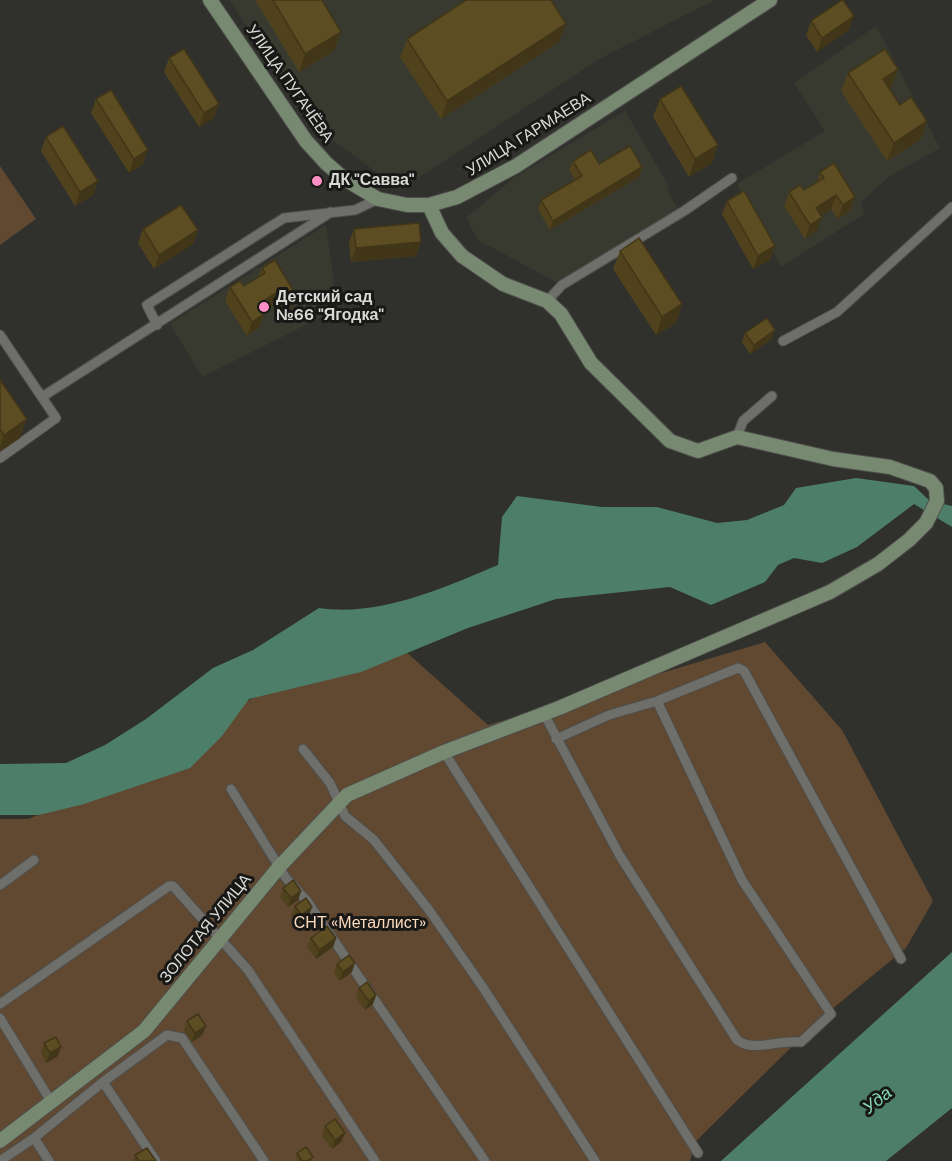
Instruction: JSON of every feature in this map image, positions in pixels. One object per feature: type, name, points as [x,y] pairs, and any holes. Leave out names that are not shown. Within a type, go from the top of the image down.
[{"type":"street","name":"УЛИЦА ПУГАЧЁВА","points":[[210,0],[306,141],[343,178],[378,199]]},
{"type":"street","name":"УЛИЦА ГАРМАЕВА","points":[[378,199],[407,205],[429,205],[458,198],[516,166],[770,0]]},
{"type":"street","points":[[547,301],[562,285],[675,217],[732,178]]},
{"type":"street","points":[[157,325],[147,305],[284,218],[355,210],[378,199]]},
{"type":"street","points":[[429,205],[442,233],[462,256],[503,284],[547,301],[561,314],[591,363],[670,441],[698,451],[737,437],[743,421],[772,396]]},
{"type":"street","points":[[783,341],[837,312],[952,207]]},
{"type":"street","points":[[42,397],[331,212]]},
{"type":"street","points":[[0,335],[56,418],[0,458]]},
{"type":"street","name":"ЗОЛОТАЯ УЛИЦА","points":[[0,1141],[144,1031],[280,866],[340,801],[355,789],[544,714],[830,592],[878,564],[926,523],[937,501],[936,488],[930,481],[890,466],[832,459],[737,437]]},
{"type":"street","points":[[556,739],[609,715],[657,701],[738,668],[744,671],[902,959]]},
{"type":"street","points":[[544,714],[620,856],[737,1040],[752,1047],[784,1040],[801,1042],[831,1014],[742,880],[657,701]]},
{"type":"street","points":[[303,749],[330,783],[345,816],[374,840],[429,910],[482,986],[595,1161]]},
{"type":"street","points":[[444,752],[698,1153]]},
{"type":"street","points":[[231,789],[286,878],[307,901],[485,1161]]},
{"type":"street","points":[[0,885],[34,860]]},
{"type":"street","points":[[0,1004],[169,886],[176,888],[218,939],[248,970],[375,1161]]},
{"type":"street","points":[[0,1018],[52,1103]]},
{"type":"street","points":[[0,1161],[37,1136],[103,1082],[167,1035],[178,1036],[264,1161]]},
{"type":"street","points":[[103,1082],[156,1161]]},
{"type":"street","points":[[30,1119],[49,1161]]},
{"type":"shaded area","points":[[229,0],[715,0],[601,58],[412,182],[386,179],[315,127]]},
{"type":"shaded area","points":[[876,26],[940,148],[890,176],[861,202],[864,214],[781,267],[737,184],[825,131],[794,83]]},
{"type":"shaded area","points":[[625,111],[670,188],[667,190],[678,209],[556,282],[478,240],[466,218],[515,177]]},
{"type":"shaded area","name":"Детский сад №66 \"Ягодка\"","points":[[326,225],[336,298],[324,316],[202,377],[170,324]]},
{"type":"green space","points":[[0,166],[36,219],[0,245]]},
{"type":"green space","name":"СНТ «Металлист»","points":[[765,642],[842,730],[933,901],[906,948],[820,1019],[696,1141],[690,1161],[0,1161],[0,819],[28,819],[192,756],[233,708],[284,683],[404,650],[488,725]]},
{"type":"water","points":[[856,478],[914,486],[930,501],[952,506],[952,527],[914,504],[857,547],[822,563],[794,558],[778,565],[765,582],[711,605],[670,587],[556,599],[468,628],[361,672],[249,699],[222,736],[190,768],[84,804],[39,815],[0,815],[0,764],[66,763],[105,745],[146,719],[213,668],[253,650],[319,608],[342,610],[388,604],[433,591],[498,565],[502,517],[517,496],[602,507],[657,507],[717,523],[747,520],[784,505],[796,488]]},
{"type":"water","name":"Уда","points":[[952,952],[952,1108],[886,1161],[721,1161]]},
{"type":"building","points":[[273,0],[322,0],[341,32],[305,54]]},
{"type":"building","points":[[466,0],[551,0],[566,24],[447,101],[407,39]]},
{"type":"building","points":[[842,0],[854,16],[822,38],[811,21]]},
{"type":"building","points":[[184,49],[219,104],[204,113],[169,58]]},
{"type":"building","points":[[885,49],[898,69],[883,79],[900,105],[911,97],[927,121],[894,143],[848,73]]},
{"type":"building","points":[[681,86],[718,145],[695,159],[660,99]]},
{"type":"building","points":[[111,90],[148,150],[134,159],[96,99]]},
{"type":"building","points":[[63,126],[98,181],[80,192],[46,137]]},
{"type":"building","points":[[630,146],[642,167],[553,221],[541,200],[582,176],[573,161],[591,150],[599,164]]},
{"type":"building","points":[[834,163],[855,197],[843,205],[836,195],[816,208],[822,217],[810,225],[789,192],[800,185],[804,190],[824,178],[820,172]]},
{"type":"building","points":[[744,191],[775,246],[758,256],[727,201]]},
{"type":"building","points":[[181,205],[198,230],[159,255],[143,229]]},
{"type":"building","points":[[419,223],[421,242],[356,248],[354,229]]},
{"type":"building","points":[[639,238],[682,304],[662,317],[620,251]]},
{"type":"building","points":[[275,260],[296,295],[284,302],[278,292],[258,304],[264,314],[252,322],[230,287],[240,281],[244,286],[265,273],[262,268]]},
{"type":"building","points":[[767,318],[775,330],[754,345],[745,333]]},
{"type":"building","points":[[0,380],[27,419],[4,435],[0,429]]},
{"type":"building","points":[[293,880],[301,891],[291,898],[283,888]]},
{"type":"building","points":[[306,898],[312,907],[301,915],[295,906]]},
{"type":"building","points":[[327,926],[336,938],[319,950],[311,938]]},
{"type":"building","points":[[349,955],[355,963],[343,972],[337,964]]},
{"type":"building","points":[[367,982],[376,995],[369,1001],[359,988]]},
{"type":"building","points":[[198,1014],[206,1026],[195,1033],[187,1021]]},
{"type":"building","points":[[56,1037],[61,1047],[50,1053],[44,1043]]},
{"type":"building","points":[[335,1119],[345,1133],[335,1140],[325,1126]]},
{"type":"building","points":[[306,1147],[313,1157],[302,1161],[297,1153]]},
{"type":"building","points":[[147,1148],[156,1161],[139,1161],[135,1155]]},
{"type":"place","name":"ДК \"Савва\"","points":[[317,181]]},
{"type":"place","name":"Детский сад №66 \"Ягодка\"","points":[[264,307]]}]
